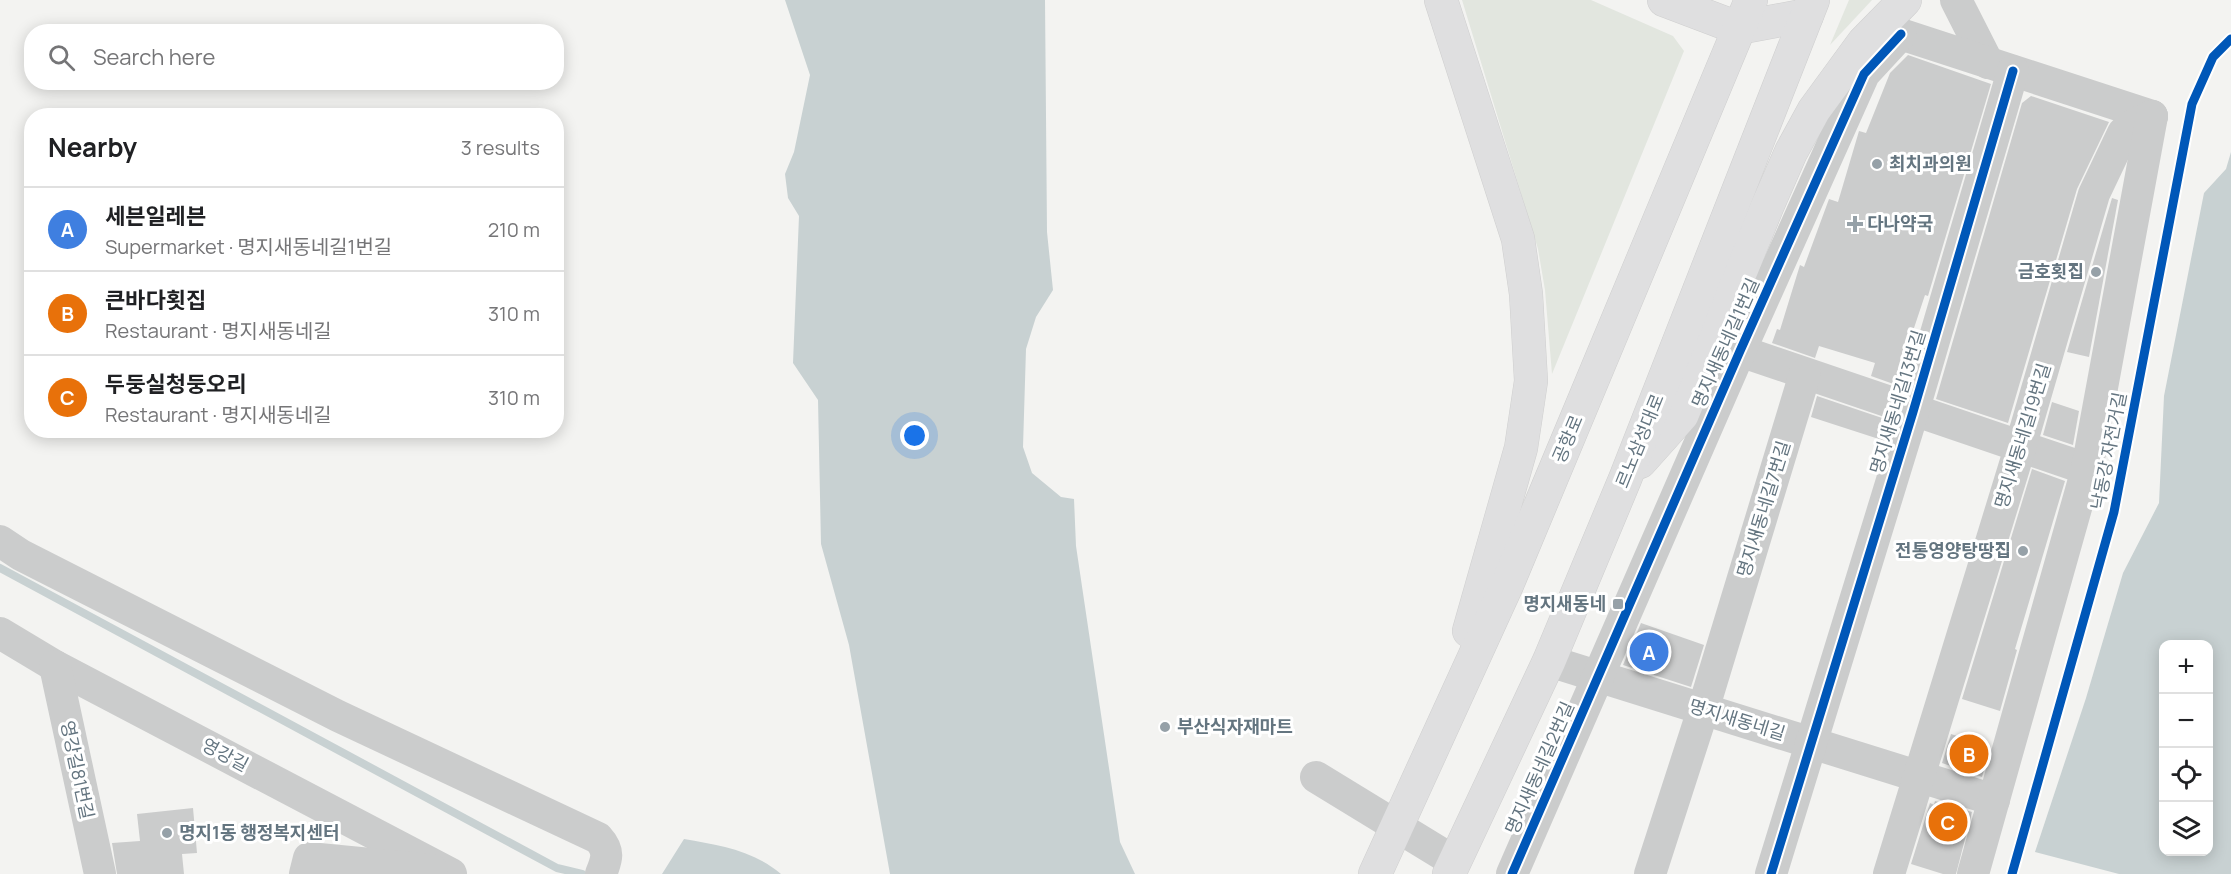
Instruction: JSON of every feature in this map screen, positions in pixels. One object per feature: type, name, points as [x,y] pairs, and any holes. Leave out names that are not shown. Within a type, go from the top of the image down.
[{"type":"main road","points":[[1441,0],[1518,239],[1526,294],[1531,381],[1521,448],[1486,564],[1447,714]]},
{"type":"main road","points":[[1664,0],[1745,14],[1810,7]]},
{"type":"main road","points":[[1625,479],[1682,415],[1791,152],[1814,110],[1889,30],[1905,0]]},
{"type":"main road","name":"르노삼성대로","points":[[1452,868],[1549,662],[1625,479],[1810,7]]},
{"type":"main road","name":"공항로","points":[[1375,874],[1507,585],[1745,14]]},
{"type":"street","points":[[1956,0],[2001,67]]},
{"type":"street","points":[[1889,30],[2152,116],[2087,469],[1973,874]]},
{"type":"street","name":"명지새동네길1번길","points":[[1599,675],[1864,74],[1889,30]]},
{"type":"street","name":"명지새동네길13번길","points":[[1771,874],[1913,412],[2001,67]]},
{"type":"street","name":"명지새동네길19번길","points":[[1889,874],[2020,448],[2094,194],[2122,133],[2132,125],[2152,116]]},
{"type":"street","points":[[1740,351],[1913,412],[2087,469]]},
{"type":"street","name":"명지새동네길7번길","points":[[1650,874],[1703,710],[1804,374]]},
{"type":"street","points":[[0,541],[21,555],[338,716],[598,838],[606,848],[604,866]]},
{"type":"street","name":"영강길","points":[[0,633],[55,666],[452,873]]},
{"type":"street","name":"명지새동네길","points":[[1549,662],[1599,675],[1703,710],[1994,800]]},
{"type":"street","name":"영강길81번길","points":[[55,666],[99,874]]},
{"type":"street","name":"명지새동네길2번길","points":[[1512,874],[1599,675]]},
{"type":"street","points":[[1316,777],[1396,827],[1452,868]]},
{"type":"street","points":[[305,874],[309,858],[452,873]]},
{"type":"shaded area","points":[[785,0],[1045,0],[1047,232],[1053,290],[1036,317],[1026,349],[1023,447],[1032,473],[1061,497],[1074,499],[1076,546],[1120,842],[1135,874],[890,874],[849,645],[821,544],[818,400],[793,363],[799,216],[788,198],[785,174],[794,152],[810,75]]},
{"type":"shaded area","points":[[1462,0],[1591,0],[1673,36],[1684,51],[1552,374],[1545,290],[1538,249]]},
{"type":"shaded area","points":[[1849,0],[1872,0],[1830,45]]},
{"type":"shaded area","points":[[2231,152],[2231,874],[2119,874],[2035,852],[2086,698],[2123,573],[2159,503],[2164,396],[2204,193],[2226,169]]},
{"type":"shaded area","points":[[684,839],[722,846],[747,854],[781,874],[662,874]]},
{"type":"building","points":[[1908,55],[1991,84],[1928,296],[1925,295],[1901,367],[1907,369],[1902,387],[1871,376],[1875,363],[1819,346],[1815,358],[1772,343],[1777,329],[1780,330],[1800,265],[1804,267],[1829,199],[1838,202],[1859,131],[1866,133],[1890,73]]},
{"type":"building","points":[[2031,96],[2109,122],[2077,189],[2008,423],[1936,399],[2022,103]]},
{"type":"building","points":[[2112,198],[2118,200],[2089,357],[2067,352]]},
{"type":"building","points":[[1817,396],[1891,421],[1885,441],[1811,417]]},
{"type":"building","points":[[2052,402],[2079,411],[2073,445],[2043,435]]},
{"type":"building","points":[[2032,469],[2065,481],[2015,649],[2017,650],[2000,711],[1962,699]]},
{"type":"building","points":[[1641,623],[1704,645],[1691,687],[1623,665]]},
{"type":"building","points":[[1951,734],[1990,747],[1982,777],[1942,763]]},
{"type":"building","points":[[1935,801],[1972,812],[1956,874],[1943,874],[1911,864],[1930,803],[1934,805]]},
{"type":"building","name":"명지1동 행정복지센터","points":[[193,808],[197,853],[182,854],[184,874],[117,874],[112,843],[140,841],[137,814]]},
{"type":"waterway","points":[[0,568],[557,868],[582,874]]},
{"type":"cycle path","points":[[1512,874],[1740,351],[1864,74],[1901,34]]},
{"type":"cycle path","name":"낙동강 자전거길","points":[[2012,874],[2114,512],[2192,104],[2213,57],[2231,39]]},
{"type":"cycle path","points":[[1771,874],[1913,412],[2013,71]]},
{"type":"place","name":"최치과의원","points":[[1877,164]]},
{"type":"place","name":"다나약국","points":[[1855,224]]},
{"type":"place","name":"금호횟집","points":[[2096,272]]},
{"type":"place","name":"전통영양탕땅집","points":[[2023,551]]},
{"type":"place","name":"명지새동네","points":[[1618,604]]},
{"type":"place","name":"세븐일레븐","points":[[1649,652]]},
{"type":"place","name":"부산식자재마트","points":[[1165,727]]},
{"type":"place","name":"큰바다횟집","points":[[1969,754]]},
{"type":"place","name":"두둥실청둥오리","points":[[1948,822]]},
{"type":"place","name":"명지1동 행정복지센터","points":[[167,833]]}]
